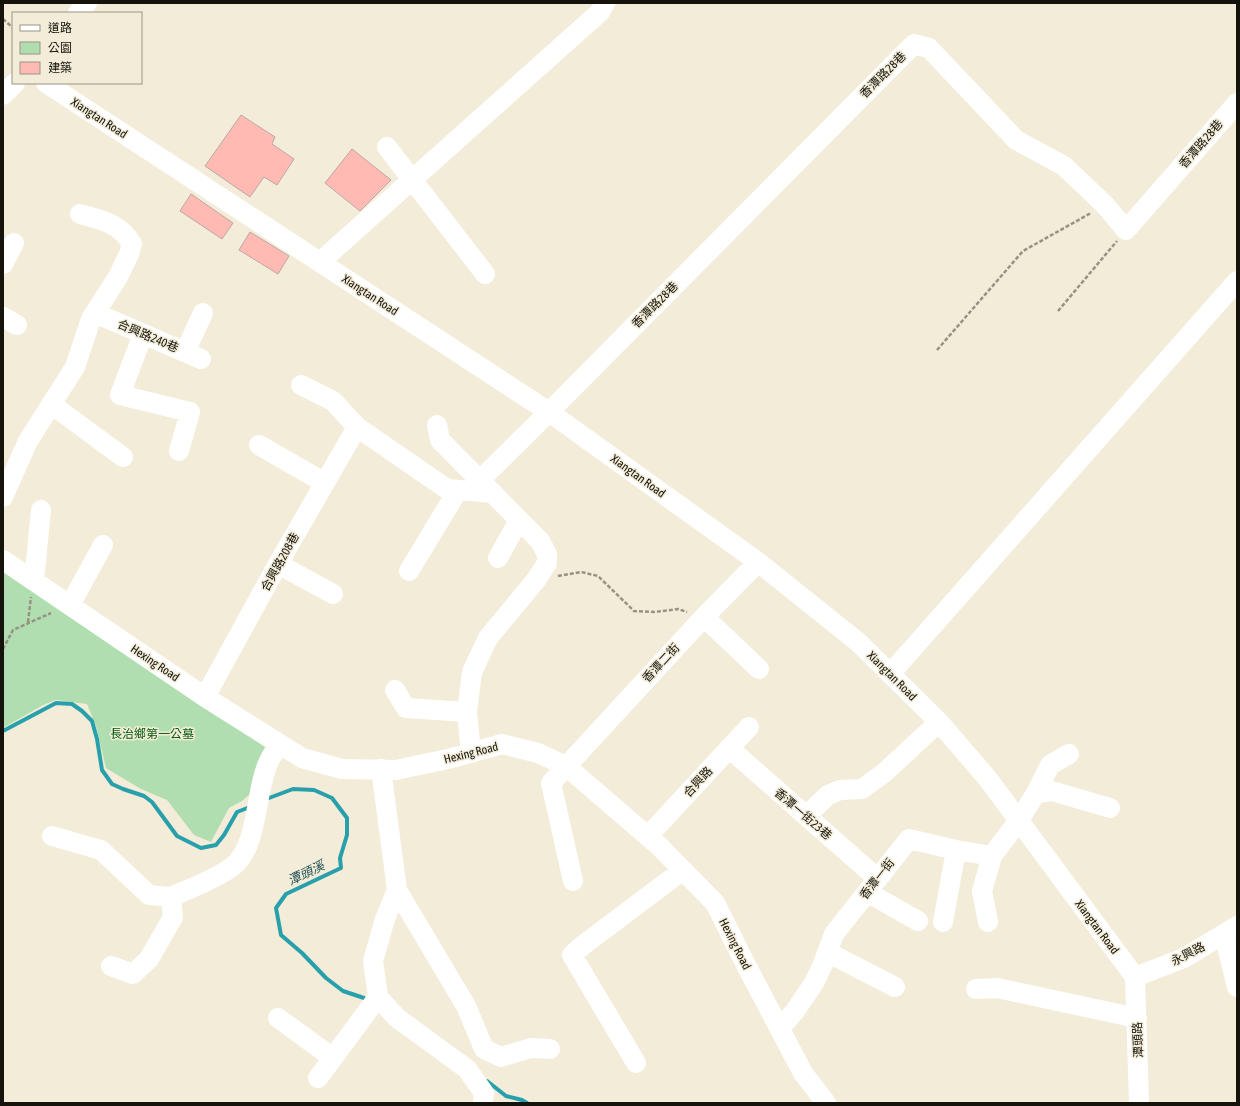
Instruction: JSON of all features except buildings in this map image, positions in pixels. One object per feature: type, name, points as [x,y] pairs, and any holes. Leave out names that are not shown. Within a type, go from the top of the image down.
[{"type":"street","points":[[79,12],[88,3]]},
{"type":"street","points":[[320,262],[600,12],[605,3]]},
{"type":"street","name":"香潭路28巷","points":[[549,412],[914,44],[929,48],[1016,140],[1064,166],[1105,205],[1126,230],[1237,103]]},
{"type":"street","points":[[3,96],[14,84]]},
{"type":"street","name":"Xiangtan Road","points":[[48,84],[549,412],[758,562],[858,642],[939,722],[988,779],[1136,977]]},
{"type":"street","points":[[387,147],[485,274]]},
{"type":"street","points":[[3,497],[9,467],[28,441],[75,367],[91,319],[118,276],[129,254],[132,244],[127,235],[109,222],[80,214]]},
{"type":"street","points":[[3,264],[14,243]]},
{"type":"street","points":[[890,674],[1237,281]]},
{"type":"street","name":"合興路240巷","points":[[95,313],[193,356],[203,312]]},
{"type":"street","points":[[143,334],[120,395],[190,412],[179,451]]},
{"type":"street","points":[[301,385],[333,401],[357,427],[447,489],[458,490],[487,487],[549,412]]},
{"type":"street","points":[[51,404],[123,457]]},
{"type":"street","points":[[437,425],[440,440],[540,541],[547,554],[547,563],[536,580],[488,638],[472,672],[467,712],[471,753]]},
{"type":"street","name":"合興路208巷","points":[[205,697],[278,564],[357,427]]},
{"type":"street","points":[[259,445],[325,483]]},
{"type":"street","points":[[409,571],[458,490]]},
{"type":"street","points":[[34,581],[40,510]]},
{"type":"street","points":[[498,558],[520,520]]},
{"type":"street","points":[[70,605],[104,545]]},
{"type":"street","name":"Hexing Road","points":[[3,560],[205,697],[302,758],[342,769],[396,770],[452,758],[502,744],[538,753],[566,766],[648,836],[715,903],[803,1073],[826,1103]]},
{"type":"street","name":"香潭二街","points":[[573,881],[551,783],[704,617],[758,562]]},
{"type":"street","points":[[278,564],[333,594]]},
{"type":"street","points":[[704,617],[759,669]]},
{"type":"street","points":[[395,690],[406,708],[467,712]]},
{"type":"street","points":[[806,816],[828,795],[840,790],[862,789],[884,773],[939,722]]},
{"type":"street","name":"合興路","points":[[648,836],[749,727]]},
{"type":"street","points":[[52,836],[101,850],[148,895],[171,897],[211,879],[233,866],[244,852],[253,826],[264,776],[270,758],[281,745]]},
{"type":"street","name":"香潭一街23巷","points":[[729,748],[806,816],[873,886],[918,921]]},
{"type":"street","points":[[988,922],[982,891],[992,856],[1036,793],[1050,765],[1069,754]]},
{"type":"street","points":[[381,769],[397,890],[466,1006],[484,1049],[501,1057],[531,1048],[550,1049]]},
{"type":"street","points":[[1036,793],[1052,791],[1110,808]]},
{"type":"street","name":"香潭一街","points":[[780,1028],[795,1011],[814,983],[834,934],[909,840],[992,856]]},
{"type":"street","points":[[943,922],[956,850]]},
{"type":"street","points":[[636,1063],[572,955],[683,870]]},
{"type":"street","points":[[397,890],[385,919],[373,961],[378,997],[397,1018],[467,1069],[484,1093],[483,1103]]},
{"type":"street","points":[[111,966],[133,974],[149,959],[173,918],[171,897]]},
{"type":"street","points":[[1231,930],[1237,987]]},
{"type":"street","name":"永興路","points":[[1136,977],[1184,958],[1231,930]]},
{"type":"street","points":[[827,952],[895,987]]},
{"type":"street","name":"潭頭路","points":[[1136,977],[1139,1103]]},
{"type":"street","points":[[976,989],[997,988],[1137,1018]]},
{"type":"street","points":[[318,1078],[378,997]]},
{"type":"street","points":[[278,1018],[333,1058]]},
{"type":"street","points":[[467,1069],[484,1049]]},
{"type":"path","points":[[3,19],[12,27]]},
{"type":"path","points":[[937,350],[1023,251],[1105,205]]},
{"type":"path","points":[[1058,311],[1126,230]]},
{"type":"path","points":[[536,580],[580,572],[598,576],[634,611],[654,612],[678,609],[704,617]]},
{"type":"path","points":[[28,622],[34,581]]},
{"type":"path","points":[[3,649],[13,630],[28,622],[70,605]]},
{"type":"green space","name":"長治鄉第一公墓","points":[[3,569],[265,747],[250,794],[242,801],[229,808],[211,842],[194,835],[167,800],[141,789],[106,768],[96,726],[87,704],[56,700],[43,705],[3,728]]},
{"type":"waterway","points":[[3,731],[56,703],[72,704],[92,721],[97,739],[102,770],[112,784],[144,796],[152,802],[177,836],[201,848],[216,845],[224,835],[237,812],[250,807]]},
{"type":"waterway","name":"潭頭溪","points":[[269,798],[293,789],[314,790],[332,798],[347,818],[347,835],[340,858],[341,868],[286,894],[276,908],[281,935],[302,953],[326,978],[343,991],[364,998]]},
{"type":"waterway","name":"潭頭溪","points":[[487,1081],[506,1096],[522,1100],[527,1103]]}]
